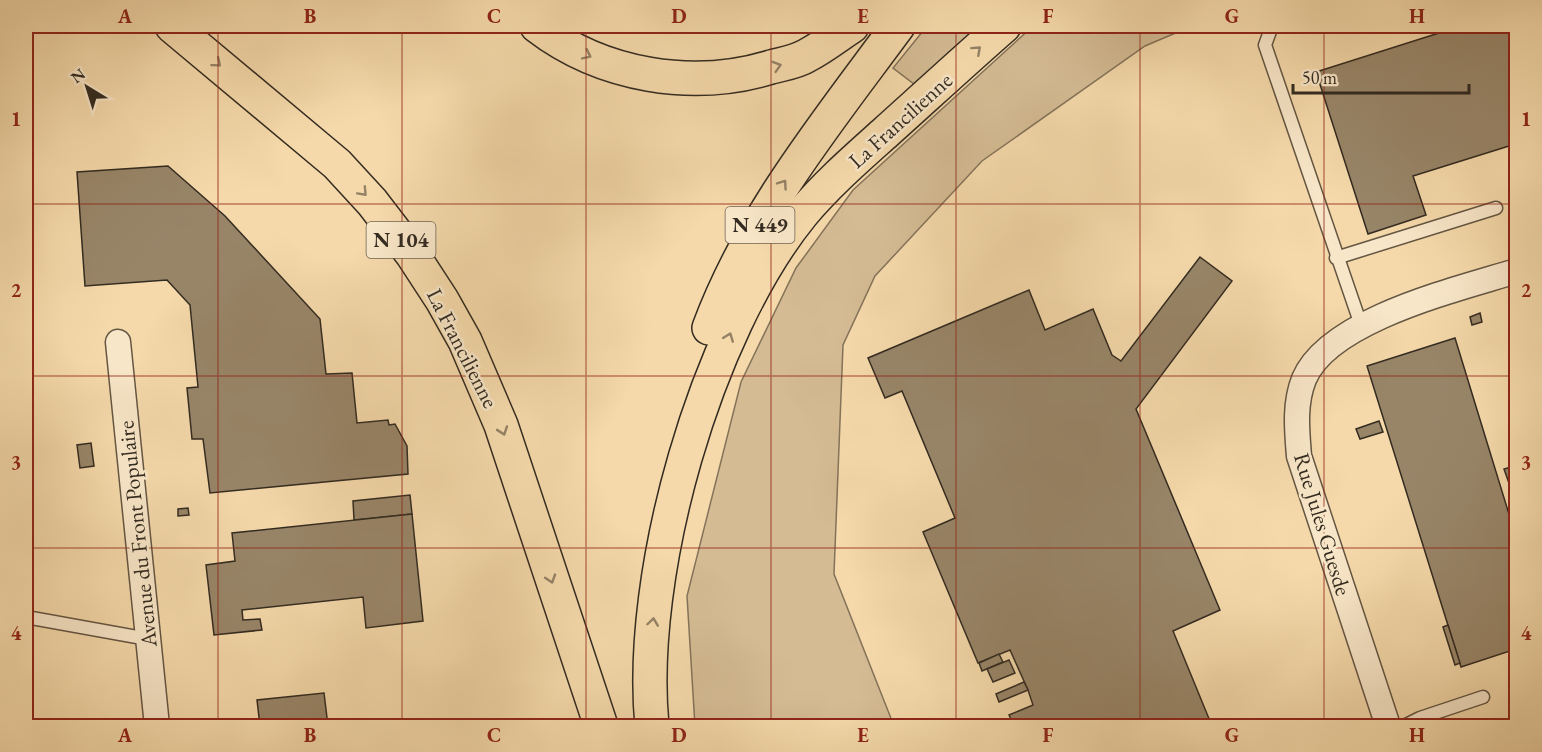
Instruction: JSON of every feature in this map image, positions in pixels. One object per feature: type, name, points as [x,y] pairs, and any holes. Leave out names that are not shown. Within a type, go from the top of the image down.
[{"type":"highway","name":"La Francilienne","points":[[172,26],[337,164],[372,202],[412,254],[442,300],[465,341],[501,425],[601,726]]},
{"type":"highway","points":[[537,26],[555,40],[597,60],[647,74],[696,80],[741,76],[804,57],[852,26]]},
{"type":"highway","name":"N 449","points":[[687,451],[682,412],[710,325],[740,260],[778,191],[898,26]]},
{"type":"highway","name":"La Francilienne","points":[[652,726],[651,639],[660,571],[687,451],[733,327],[767,265],[802,214],[837,176],[1004,26]]},
{"type":"street","name":"Rue Jules Guesde","points":[[1388,726],[1299,456],[1296,419],[1305,378],[1328,348],[1361,325],[1417,303],[1516,271]]},
{"type":"street","name":"Avenue du Front Populaire","points":[[118,342],[156,726]]},
{"type":"lane","points":[[1272,26],[1265,45],[1336,258],[1361,325]]},
{"type":"lane","points":[[1336,258],[1496,208]]},
{"type":"lane","points":[[26,617],[148,639]]},
{"type":"lane","points":[[1404,726],[1483,697]]},
{"type":"shaded area","points":[[927,26],[980,26],[914,84],[893,68]]},
{"type":"shaded area","points":[[1033,26],[1192,26],[1145,46],[982,161],[875,276],[843,345],[834,574],[894,726],[695,726],[687,596],[741,382],[796,268],[853,190]]},
{"type":"building","points":[[1436,26],[1512,26],[1516,38],[1516,170],[1509,146],[1413,176],[1426,215],[1368,234],[1316,72],[1439,33]]},
{"type":"building","points":[[168,166],[225,216],[320,319],[326,374],[352,373],[357,423],[388,420],[389,425],[395,424],[407,446],[408,474],[210,493],[203,439],[192,439],[187,388],[198,387],[190,305],[167,280],[85,286],[77,172]]},
{"type":"building","points":[[1516,182],[1516,199],[1515,199],[1510,184]]},
{"type":"building","points":[[1200,257],[1232,281],[1136,409],[1220,610],[1173,631],[1212,726],[1014,726],[1009,715],[1033,705],[1028,690],[1010,650],[978,663],[923,532],[955,518],[902,391],[885,398],[868,358],[1029,290],[1045,330],[1093,309],[1112,355],[1121,361]]},
{"type":"building","points":[[1480,313],[1482,322],[1472,325],[1470,317]]},
{"type":"building","points":[[1455,338],[1516,537],[1516,649],[1461,667],[1367,366]]},
{"type":"building","points":[[1379,421],[1383,432],[1360,439],[1356,429]]},
{"type":"building","points":[[91,443],[94,466],[80,468],[77,445]]},
{"type":"building","points":[[1515,466],[1516,484],[1510,486],[1504,469]]},
{"type":"building","points":[[410,495],[412,514],[354,520],[353,501]]},
{"type":"building","points":[[188,508],[189,515],[178,516],[178,509]]},
{"type":"building","points":[[412,514],[423,621],[366,628],[363,597],[242,610],[243,620],[260,619],[262,630],[214,635],[206,565],[235,561],[232,533]]},
{"type":"building","points":[[1448,625],[1460,663],[1455,665],[1443,627]]},
{"type":"building","points":[[999,654],[1003,662],[982,671],[979,663]]},
{"type":"building","points":[[1009,660],[1015,673],[993,682],[987,669]]},
{"type":"building","points":[[1024,682],[1028,690],[999,702],[996,694]]},
{"type":"building","points":[[324,693],[328,726],[260,726],[257,700]]}]
